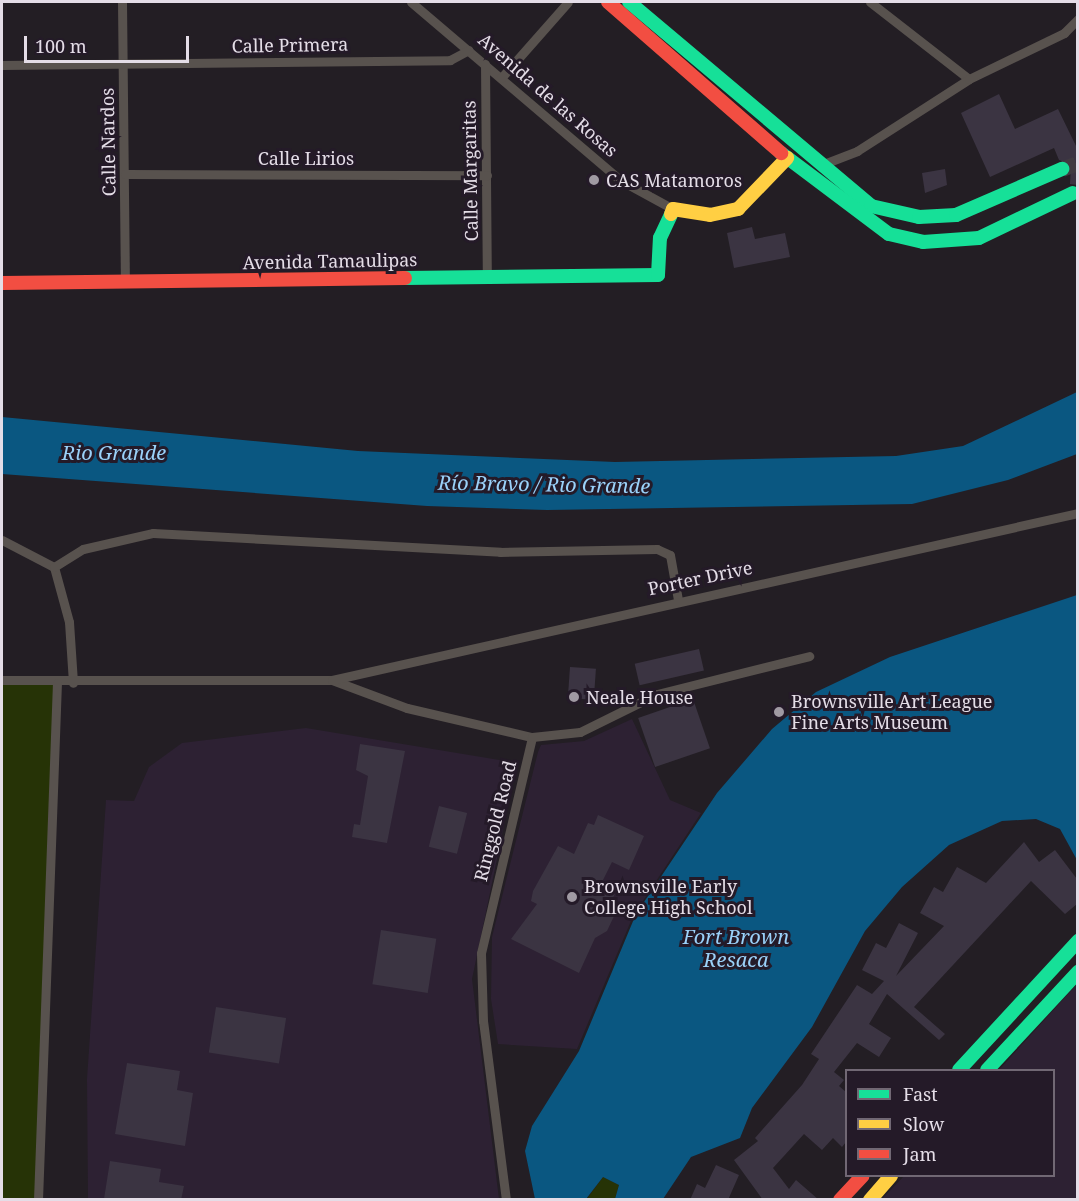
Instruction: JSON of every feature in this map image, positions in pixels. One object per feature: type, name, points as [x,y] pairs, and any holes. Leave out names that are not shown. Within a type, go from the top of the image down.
[{"type":"main road","points":[[608,2],[871,206],[935,218],[983,206],[1062,169]]},
{"type":"main road","points":[[629,2],[720,89],[787,158],[868,223],[923,242],[979,238],[1073,193]]},
{"type":"main road","name":"Avenida de las Rosas","points":[[673,209],[710,215],[738,209],[787,158]]},
{"type":"main road","name":"Avenida Tamaulipas","points":[[2,283],[658,275],[660,238],[673,209]]},
{"type":"main road","points":[[960,1069],[1077,941]]},
{"type":"main road","points":[[989,1069],[1077,972]]},
{"type":"main road","points":[[840,1200],[861,1177]]},
{"type":"main road","points":[[870,1200],[890,1177]]},
{"type":"street","name":"Calle Nardos","points":[[122,2],[125,282]]},
{"type":"street","name":"Avenida de las Rosas","points":[[411,2],[620,180],[673,209]]},
{"type":"street","points":[[501,78],[568,2]]},
{"type":"street","points":[[870,2],[969,79]]},
{"type":"street","points":[[820,166],[879,139],[969,79],[1064,33],[1077,19]]},
{"type":"street","name":"Calle Primera","points":[[2,65],[450,60],[469,50]]},
{"type":"street","name":"Calle Margaritas","points":[[485,64],[487,278]]},
{"type":"street","name":"Calle Lirios","points":[[125,174],[487,175]]},
{"type":"street","name":"Porter Drive","points":[[332,680],[678,600],[1077,513]]},
{"type":"street","points":[[54,567],[83,549],[153,533],[500,552],[657,549],[670,555],[678,600]]},
{"type":"street","points":[[2,540],[54,567],[69,622],[73,683]]},
{"type":"street","points":[[2,680],[73,683],[332,680],[407,708],[532,737],[580,732],[657,694],[809,656]]},
{"type":"street","points":[[38,1200],[57,683]]},
{"type":"street","name":"Ringgold Road","points":[[506,1200],[485,1043],[481,953],[532,737]]},
{"type":"shaded area","name":"Brownsville Early College High School","points":[[632,719],[670,800],[701,813],[633,916],[577,1049],[498,1044],[491,999],[492,937],[538,752],[541,745],[584,741]]},
{"type":"shaded area","points":[[306,728],[517,763],[472,979],[499,1199],[88,1199],[87,1079],[106,800],[134,801],[149,767],[182,743]]},
{"type":"shaded area","points":[[1077,984],[1077,1199],[882,1199],[903,1177],[1055,1177],[1055,1069],[1000,1069]]},
{"type":"green space","points":[[2,680],[57,683],[39,1199],[2,1200]]},
{"type":"green space","points":[[603,1177],[619,1185],[615,1199],[586,1200]]},
{"type":"water","name":"Rio Grande","points":[[1077,392],[1077,454],[1008,480],[912,504],[547,510],[427,506],[2,474],[2,417],[358,451],[615,462],[896,456],[963,446]]},
{"type":"water","name":"Fort Brown Resaca","points":[[1077,595],[1077,860],[1060,829],[1036,819],[1002,821],[949,845],[902,887],[865,931],[812,1027],[752,1108],[740,1138],[691,1157],[663,1199],[615,1199],[619,1185],[603,1177],[586,1199],[535,1199],[525,1151],[532,1126],[579,1051],[636,914],[717,793],[772,729],[816,692],[890,657]]},
{"type":"building","points":[[999,94],[1015,129],[1058,109],[1077,148],[1077,185],[1070,184],[1071,165],[1059,160],[1054,148],[990,177],[961,113]]},
{"type":"building","points":[[945,169],[947,185],[925,193],[922,173]]},
{"type":"building","points":[[752,227],[755,239],[785,233],[790,257],[734,268],[727,233]]},
{"type":"building","points":[[699,649],[704,670],[640,685],[635,664]]},
{"type":"building","points":[[570,667],[596,669],[594,700],[568,698]]},
{"type":"building","points":[[693,699],[710,748],[655,767],[638,718]]},
{"type":"building","points":[[360,744],[405,751],[387,843],[352,837],[354,824],[360,825],[368,776],[356,770]]},
{"type":"building","points":[[439,806],[467,813],[457,854],[429,847]]},
{"type":"building","points":[[598,815],[644,836],[629,870],[612,862],[603,880],[618,887],[612,900],[615,914],[607,931],[595,938],[579,973],[511,939],[537,904],[531,901],[533,891],[558,846],[574,854],[588,823],[594,825]]},
{"type":"building","points":[[1024,842],[1039,862],[1055,850],[1077,879],[1077,904],[1065,914],[1031,881],[914,1007],[945,1034],[939,1040],[887,994],[869,1024],[891,1038],[879,1057],[857,1043],[834,1072],[844,1080],[839,1086],[845,1091],[845,1143],[842,1147],[833,1138],[822,1150],[804,1134],[773,1168],[789,1189],[796,1180],[819,1200],[763,1200],[734,1160],[758,1141],[755,1138],[802,1085],[819,1059],[811,1054],[857,985],[872,994],[884,981],[862,970],[876,943],[886,948],[899,923],[918,933],[896,976],[944,926],[920,913],[934,887],[943,892],[957,867],[986,883]]},
{"type":"building","points":[[381,930],[436,939],[428,993],[372,984]]},
{"type":"building","points":[[216,1007],[286,1018],[279,1064],[209,1052]]},
{"type":"building","points":[[127,1063],[180,1071],[177,1090],[193,1093],[185,1146],[115,1134]]},
{"type":"building","points":[[110,1161],[161,1169],[159,1182],[184,1186],[181,1200],[104,1199]]},
{"type":"building","points":[[716,1165],[739,1175],[728,1200],[690,1200],[697,1184],[705,1188]]},
{"type":"tunnel","points":[[1062,169],[1078,163]]},
{"type":"traffic: fast","points":[[629,2],[871,206],[919,217],[956,215],[1062,169]]},
{"type":"traffic: fast","points":[[781,153],[889,234],[923,242],[979,238],[1073,193]]},
{"type":"traffic: fast","points":[[405,278],[658,275],[660,238],[671,214]]},
{"type":"traffic: fast","points":[[960,1069],[1078,941]]},
{"type":"traffic: fast","points":[[988,1069],[1078,972]]},
{"type":"traffic: slow","points":[[671,214],[673,209],[710,215],[738,209],[787,158]]},
{"type":"traffic: slow","points":[[870,1200],[890,1177]]},
{"type":"traffic: jam","points":[[608,2],[781,153]]},
{"type":"traffic: jam","points":[[2,283],[405,278]]},
{"type":"traffic: jam","points":[[840,1200],[861,1177]]},
{"type":"place","name":"CAS Matamoros","points":[[594,180]]},
{"type":"place","name":"Neale House","points":[[574,697]]},
{"type":"place","name":"Brownsville Art League Fine Arts Museum","points":[[779,712]]},
{"type":"place","name":"Brownsville Early College High School","points":[[572,897]]},
{"type":"water label","name":"Río Bravo / Rio Grande","points":[[544,484]]}]
